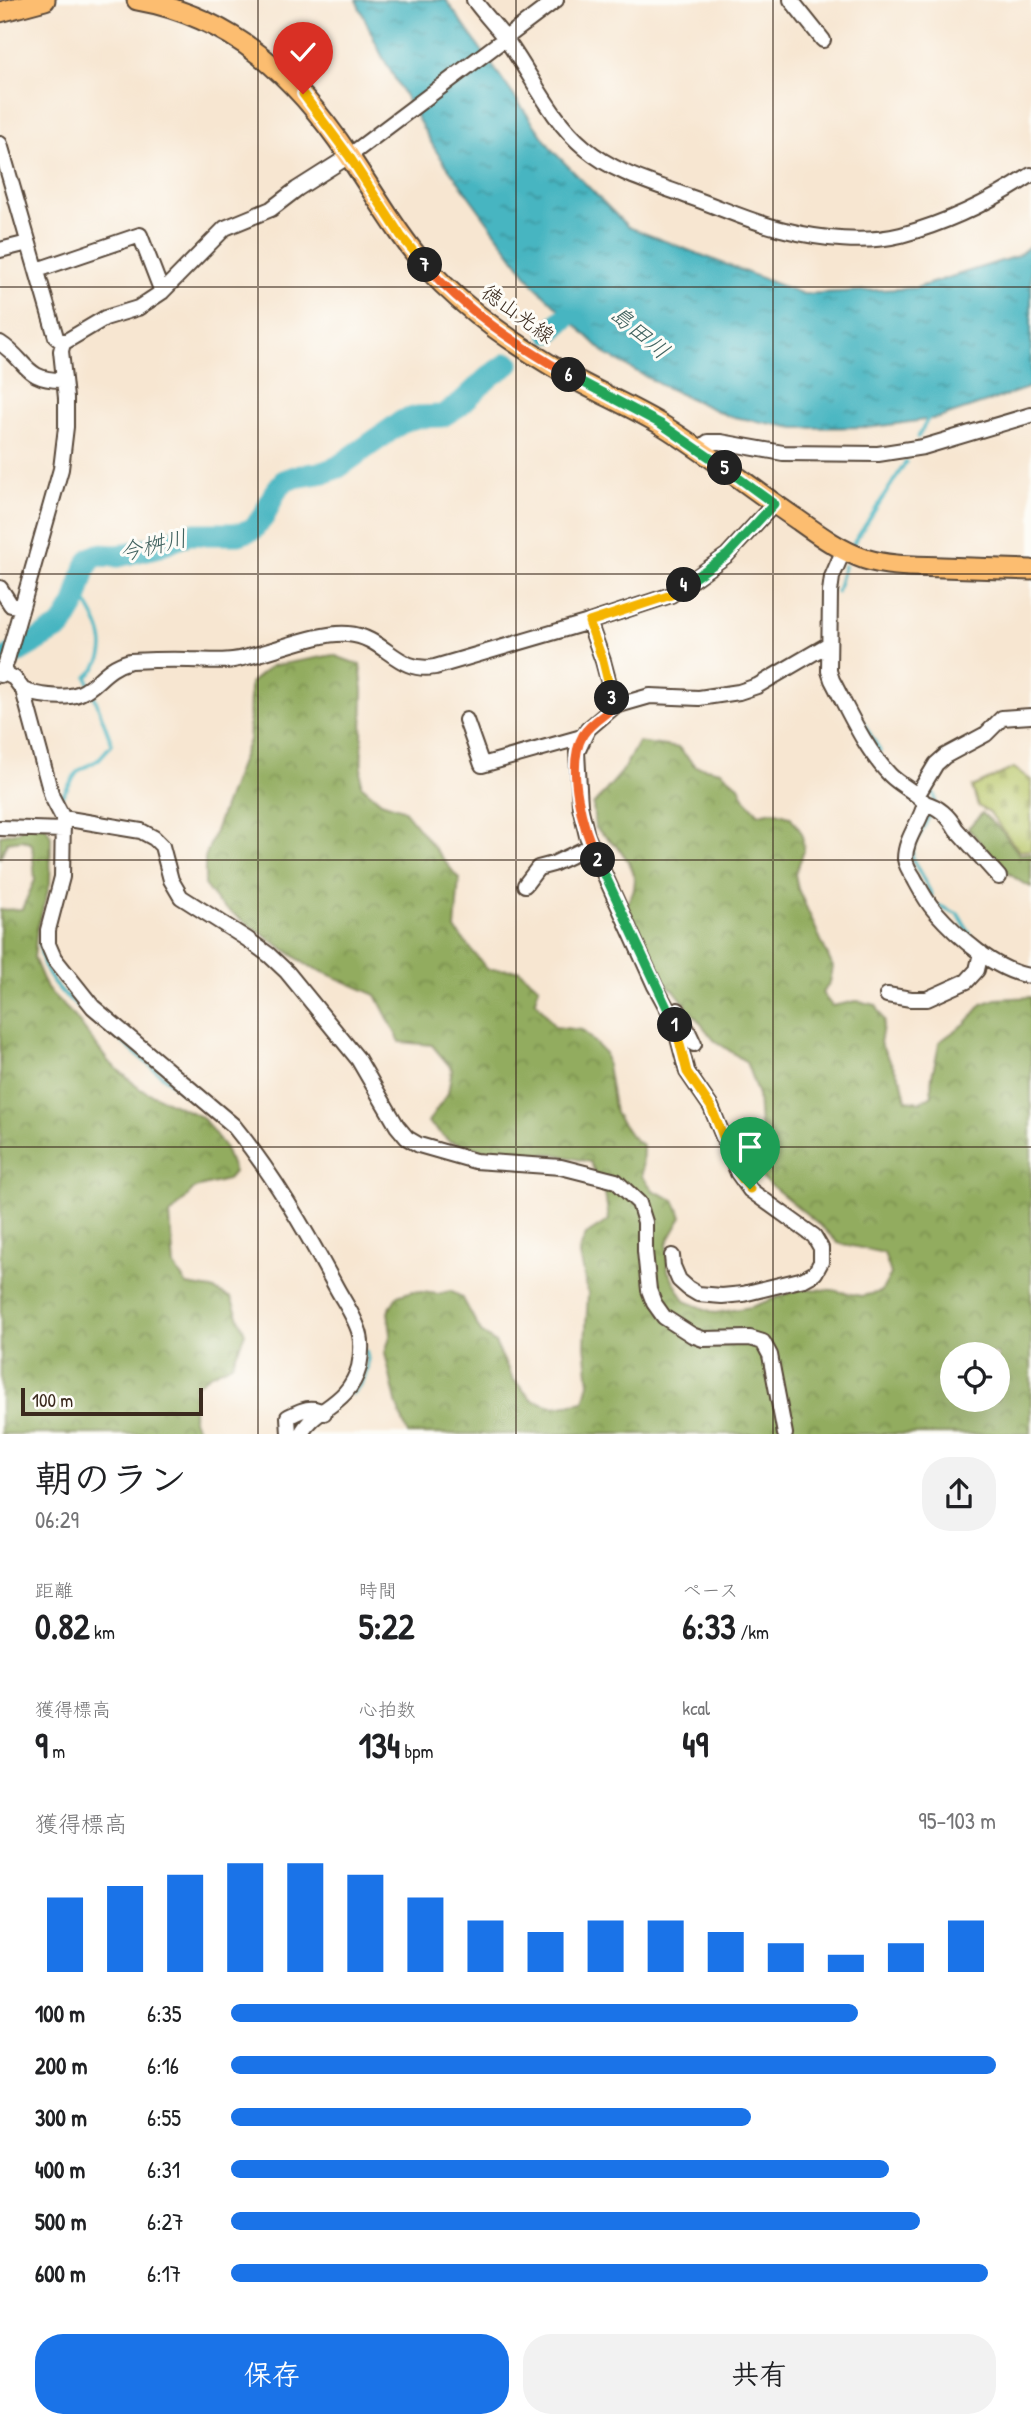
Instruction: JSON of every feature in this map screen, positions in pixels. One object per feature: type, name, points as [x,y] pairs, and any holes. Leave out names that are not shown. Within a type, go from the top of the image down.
[{"type":"main road","points":[[0,12],[45,0]]},
{"type":"main road","name":"徳山光線","points":[[137,0],[160,4],[200,18],[242,40],[273,64],[354,152],[401,236],[453,294],[489,325],[571,377],[661,424],[774,504],[864,559],[887,564],[1031,569]]},
{"type":"street","points":[[474,0],[501,43],[563,126],[585,149],[611,165],[777,228],[833,238],[901,235],[962,212],[1031,175]]},
{"type":"street","points":[[301,1434],[306,1424],[324,1412],[351,1387],[358,1368],[360,1336],[354,1320],[306,1230],[241,1134],[213,1106],[174,1077],[136,1041],[93,1007],[54,958],[48,944],[48,930],[62,877],[63,824],[52,797],[23,690],[14,678],[1,673],[5,646],[21,607],[61,469],[66,427],[61,351],[63,343],[105,318],[138,308],[162,292],[225,228],[271,209],[354,152],[556,0]]},
{"type":"street","points":[[791,0],[823,40]]},
{"type":"street","points":[[0,144],[56,337],[63,343]]},
{"type":"street","points":[[37,270],[140,235],[162,292]]},
{"type":"street","points":[[0,250],[28,243]]},
{"type":"street","points":[[0,343],[14,353],[32,374],[49,380],[64,380]]},
{"type":"street","points":[[699,450],[708,442],[721,442],[783,453],[877,454],[923,446],[1031,415]]},
{"type":"street","points":[[23,690],[33,695],[65,698],[82,694],[116,665],[130,661],[231,660],[332,634],[367,638],[411,667],[423,669],[589,622],[671,595],[727,555],[774,504]]},
{"type":"street","points":[[844,549],[832,577],[828,657],[832,680],[872,752],[891,776],[944,812],[999,877]]},
{"type":"street","points":[[0,588],[11,604],[21,607]]},
{"type":"street","points":[[589,622],[615,706]]},
{"type":"street","points":[[673,1256],[673,1266],[679,1280],[688,1288],[698,1294],[722,1296],[743,1294],[804,1279],[815,1273],[821,1262],[821,1248],[814,1236],[750,1189],[738,1173],[711,1107],[687,1072],[673,1019],[655,986],[591,846],[580,806],[577,752],[588,729],[615,706],[650,696],[699,698],[739,692],[757,686],[829,644]]},
{"type":"street","points":[[1031,716],[1002,718],[986,734],[945,756],[936,764],[921,798],[923,813],[909,842],[905,863],[932,909],[981,953],[1005,969],[1031,976]]},
{"type":"street","points":[[466,720],[482,765],[582,737]]},
{"type":"street","points":[[0,828],[63,824],[141,831],[155,838],[162,846],[171,880],[181,897],[247,939],[287,972],[358,1059],[397,1126],[407,1138],[419,1145],[475,1161],[561,1167],[575,1172],[603,1175],[616,1181],[639,1203],[645,1222],[649,1290],[654,1303],[664,1317],[692,1335],[716,1340],[750,1338],[763,1342],[770,1355],[785,1434]]},
{"type":"street","points":[[525,885],[538,868],[591,846]]},
{"type":"street","points":[[887,995],[928,999],[967,981],[977,970],[981,953]]},
{"type":"street","points":[[655,986],[672,1000],[694,1044]]},
{"type":"street","points":[[289,1434],[288,1417],[306,1409],[324,1412]]},
{"type":"green space","points":[[333,655],[360,665],[363,690],[361,785],[381,802],[403,809],[459,879],[455,929],[487,969],[519,970],[539,987],[535,1000],[555,1027],[582,1030],[605,1053],[615,1113],[631,1136],[643,1146],[642,1176],[654,1191],[674,1200],[682,1217],[667,1243],[668,1271],[685,1301],[715,1313],[751,1307],[800,1289],[832,1290],[861,1296],[881,1292],[891,1274],[884,1253],[838,1243],[757,1174],[762,1157],[758,1095],[746,1062],[714,1040],[674,990],[657,979],[635,929],[627,903],[634,890],[632,870],[623,854],[595,828],[593,805],[622,772],[638,742],[679,748],[695,766],[721,771],[739,786],[745,799],[759,814],[773,811],[790,816],[802,833],[804,851],[795,874],[798,889],[833,967],[830,982],[822,993],[832,1006],[857,1001],[876,1005],[884,1021],[880,1043],[902,1082],[906,1100],[920,1102],[932,1095],[932,1074],[939,1042],[966,1023],[982,1004],[996,999],[1031,997],[1031,1434],[408,1434],[397,1406],[385,1353],[391,1333],[388,1312],[397,1296],[413,1291],[438,1294],[450,1291],[462,1297],[481,1332],[495,1343],[513,1379],[532,1400],[555,1407],[584,1402],[589,1383],[585,1345],[588,1293],[579,1251],[586,1235],[609,1220],[605,1193],[590,1162],[554,1154],[492,1152],[449,1141],[428,1122],[448,1093],[452,1069],[432,1045],[400,1042],[376,995],[307,965],[218,903],[205,886],[205,858],[249,740],[250,683],[271,666]]},
{"type":"green space","points":[[1014,768],[1031,780],[1031,850],[1019,851],[990,813],[978,806],[972,787]]},
{"type":"green space","points":[[982,813],[1002,831],[1019,854],[1031,853],[1031,887],[1004,869],[968,828]]},
{"type":"green space","points":[[27,819],[43,822],[51,836],[50,884],[37,929],[34,958],[47,989],[75,1017],[108,1061],[140,1089],[202,1117],[224,1146],[234,1172],[227,1180],[195,1188],[170,1215],[174,1266],[187,1285],[212,1289],[231,1298],[245,1333],[232,1364],[194,1386],[193,1420],[201,1434],[1,1434],[0,910],[22,909],[35,880],[32,844],[23,840],[7,842],[0,858],[0,835],[19,831]]},
{"type":"water","name":"島田川","points":[[356,0],[446,0],[553,151],[628,227],[803,294],[916,288],[1017,256],[1031,245],[1031,387],[939,418],[874,427],[795,428],[728,416],[661,385],[607,355],[534,285],[436,151],[381,54]]},
{"type":"waterway","name":"今桝川","points":[[550,332],[589,296]]},
{"type":"waterway","name":"今桝川","points":[[0,662],[62,626],[75,604],[86,566],[92,558],[98,555],[118,556],[159,546],[189,534],[239,534],[253,529],[264,516],[275,492],[284,481],[338,467],[403,421],[417,417],[442,416],[508,364]]},
{"type":"waterway","points":[[918,437],[929,417]]},
{"type":"waterway","points":[[853,544],[906,462]]},
{"type":"waterway","points":[[837,592],[844,566]]},
{"type":"waterway","points":[[78,590],[98,626],[103,645],[97,666],[87,677],[89,683]]},
{"type":"waterway","points":[[60,799],[78,771],[98,760],[112,744],[92,690]]},
{"type":"waterway","points":[[850,700],[880,751]]},
{"type":"waterway","points":[[926,789],[935,795],[935,803]]},
{"type":"waterway","points":[[932,811],[913,848],[912,858],[932,895]]},
{"type":"waterway","points":[[938,905],[958,914],[973,939]]},
{"type":"waterway","points":[[42,930],[44,964],[61,992],[189,1097]]},
{"type":"waterway","points":[[352,1394],[365,1374],[368,1362],[366,1351]]},
{"type":"route","points":[[303,94],[349,156],[401,236],[453,294],[489,325],[524,349],[661,424],[774,504],[727,555],[671,595],[589,622],[615,706],[588,729],[577,752],[580,806],[587,836],[655,986],[673,1019],[687,1072],[711,1107],[738,1173],[750,1189]]}]
